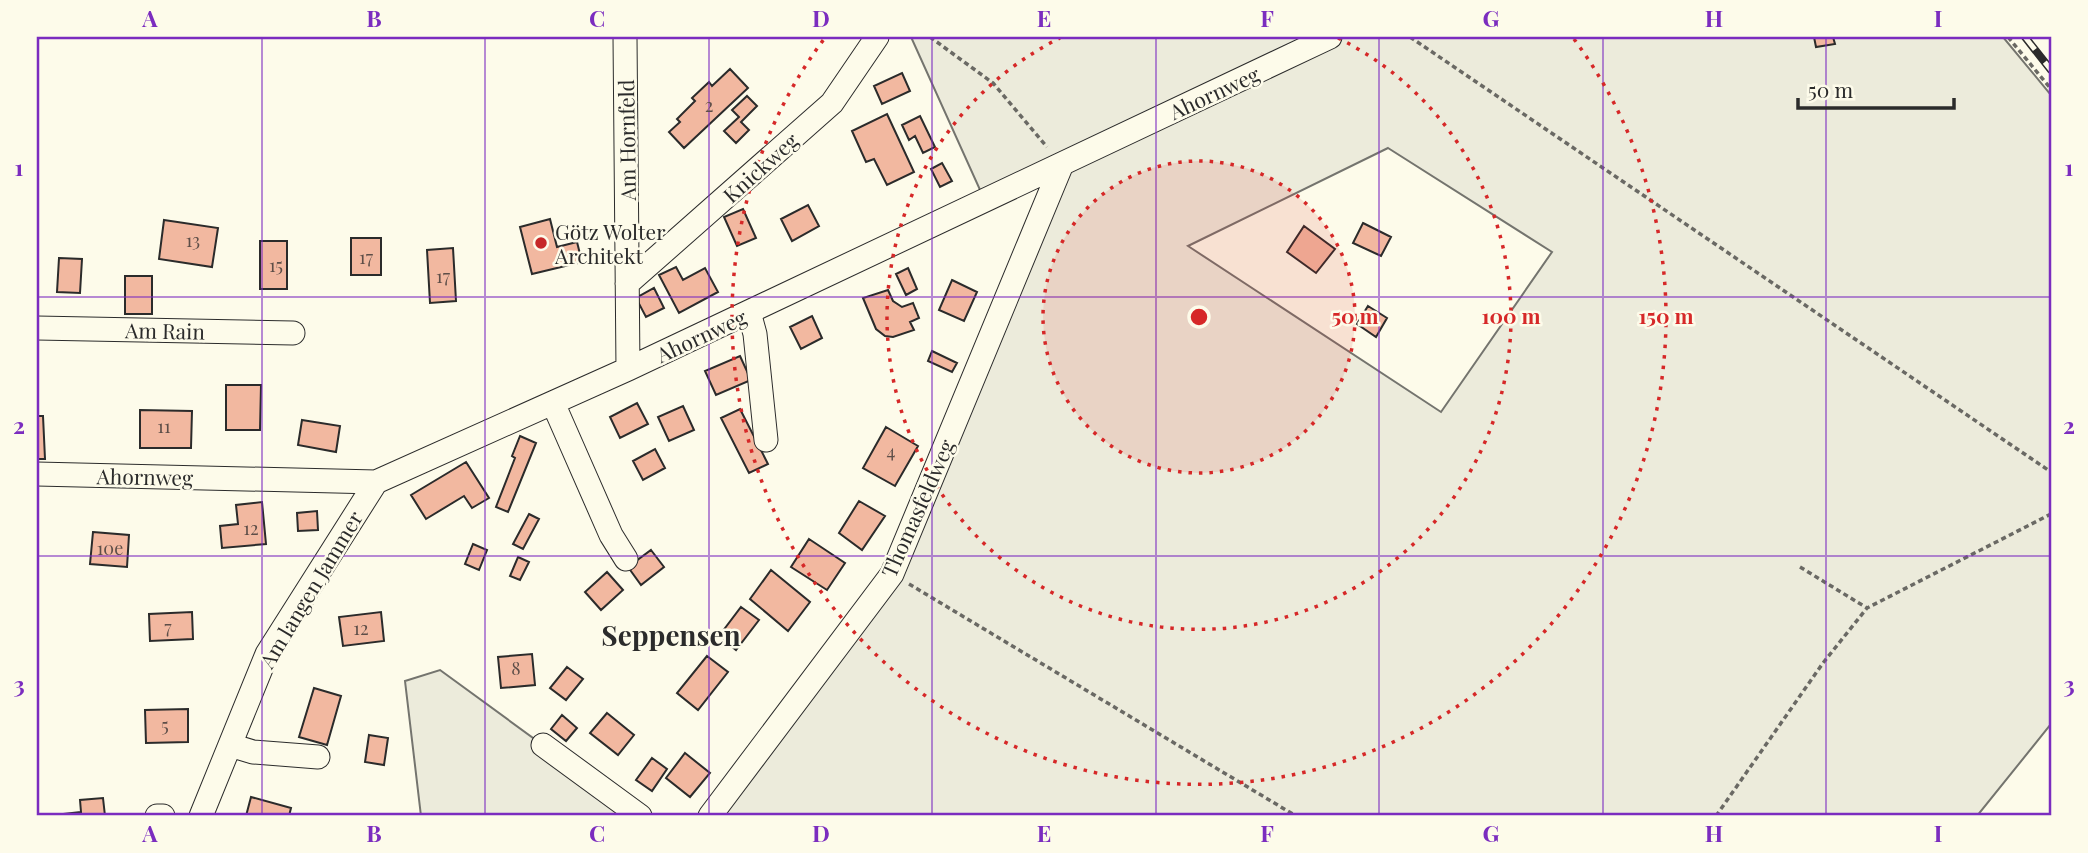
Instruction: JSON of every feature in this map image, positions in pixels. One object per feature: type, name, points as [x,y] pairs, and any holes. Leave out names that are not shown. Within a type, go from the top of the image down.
[{"type":"street","name":"Am Hornfeld","points":[[625,37],[628,369]]},
{"type":"street","name":"Knickweg","points":[[627,284],[832,103],[877,37]]},
{"type":"street","name":"Ahornweg","points":[[37,474],[376,482],[628,369],[1330,37]]},
{"type":"street","name":"Thomasfeldweg","points":[[710,816],[892,574],[1062,164]]},
{"type":"street","points":[[749,312],[755,334],[766,440]]},
{"type":"street","name":"Am Rain","points":[[37,328],[293,333]]},
{"type":"street","points":[[553,403],[611,535],[626,559]]},
{"type":"street","name":"Am langen Jammer","points":[[201,816],[267,654],[376,482]]},
{"type":"street","points":[[543,745],[640,816]]},
{"type":"street","points":[[230,746],[253,752],[318,757]]},
{"type":"street","points":[[157,816],[163,816]]},
{"type":"path","points":[[930,37],[993,83],[1062,164]]},
{"type":"path","points":[[1410,37],[2051,472]]},
{"type":"path","points":[[2008,37],[2051,89]]},
{"type":"path","points":[[1716,816],[1823,663],[1867,608],[2051,514]]},
{"type":"path","points":[[1800,567],[1867,608]]},
{"type":"path","points":[[892,574],[1296,816]]},
{"type":"shaded area","points":[[911,37],[2003,37],[2051,95],[2051,724],[1977,816],[710,816],[892,574],[1061,166],[985,201]],"holes":[[[1388,148],[1552,252],[1441,412],[1188,246]]]},
{"type":"shaded area","points":[[440,670],[640,816],[421,816],[405,681]]},
{"type":"building","points":[[1814,37],[1833,37],[1835,44],[1816,47]]},
{"type":"building","points":[[730,69],[748,88],[684,148],[669,132],[680,122],[677,119],[695,101],[692,98],[709,82],[712,86]]},
{"type":"building","points":[[902,73],[910,91],[882,104],[874,86]]},
{"type":"building","points":[[747,96],[757,106],[741,122],[749,130],[736,143],[724,131],[739,117],[732,110]]},
{"type":"building","points":[[887,114],[914,172],[887,185],[874,159],[866,162],[852,131]]},
{"type":"building","points":[[920,116],[935,147],[923,153],[915,136],[909,140],[902,125]]},
{"type":"building","points":[[942,163],[952,181],[940,187],[931,169]]},
{"type":"building","points":[[808,205],[819,226],[792,241],[781,219]]},
{"type":"building","points":[[743,209],[756,238],[737,246],[724,217]]},
{"type":"building","points":[[550,219],[557,247],[577,242],[582,262],[532,274],[520,227]]},
{"type":"building","points":[[164,220],[218,228],[212,267],[159,259]]},
{"type":"building","points":[[1363,223],[1391,237],[1381,256],[1353,243]]},
{"type":"building","points":[[1304,226],[1335,249],[1316,273],[1287,252]]},
{"type":"building","points":[[351,238],[381,238],[381,275],[351,275]]},
{"type":"building","points":[[260,241],[287,241],[287,289],[260,289]]},
{"type":"building","points":[[453,248],[456,301],[430,303],[427,250]]},
{"type":"building","points":[[59,258],[82,259],[80,293],[57,292]]},
{"type":"building","points":[[676,267],[683,280],[705,268],[718,292],[679,313],[659,275]]},
{"type":"building","points":[[908,268],[917,289],[906,295],[896,274]]},
{"type":"building","points":[[125,276],[152,276],[152,314],[125,314]]},
{"type":"building","points":[[952,280],[977,292],[964,321],[939,310]]},
{"type":"building","points":[[654,288],[664,308],[646,317],[636,298]]},
{"type":"building","points":[[888,290],[893,301],[902,307],[913,303],[919,318],[910,322],[914,330],[893,337],[885,336],[876,329],[863,298]]},
{"type":"building","points":[[1368,306],[1387,318],[1376,337],[1357,324]]},
{"type":"building","points":[[812,316],[822,338],[801,349],[790,327]]},
{"type":"building","points":[[932,351],[957,363],[952,372],[928,361]]},
{"type":"building","points":[[740,356],[751,380],[716,395],[705,371]]},
{"type":"building","points":[[226,385],[261,385],[260,430],[226,430]]},
{"type":"building","points":[[637,403],[648,424],[620,438],[610,417]]},
{"type":"building","points":[[683,406],[694,430],[669,441],[658,417]]},
{"type":"building","points":[[740,409],[768,464],[749,473],[721,418]]},
{"type":"building","points":[[140,410],[192,411],[191,448],[140,448]]},
{"type":"building","points":[[37,416],[43,416],[45,459],[37,459]]},
{"type":"building","points":[[302,420],[340,426],[336,452],[298,445]]},
{"type":"building","points":[[886,427],[918,446],[895,486],[863,468]]},
{"type":"building","points":[[520,436],[536,443],[508,512],[496,507],[515,458],[512,456]]},
{"type":"building","points":[[655,449],[665,468],[643,480],[633,461]]},
{"type":"building","points":[[466,462],[489,498],[472,508],[464,496],[426,519],[411,495]]},
{"type":"building","points":[[859,501],[885,516],[862,550],[839,533]]},
{"type":"building","points":[[262,502],[266,544],[222,548],[220,526],[238,524],[236,505]]},
{"type":"building","points":[[317,511],[318,530],[298,531],[297,513]]},
{"type":"building","points":[[529,514],[539,519],[523,549],[513,544]]},
{"type":"building","points":[[93,532],[129,535],[127,567],[90,564]]},
{"type":"building","points":[[809,539],[845,563],[827,590],[791,567]]},
{"type":"building","points":[[473,544],[487,550],[479,570],[465,564]]},
{"type":"building","points":[[651,550],[664,567],[641,585],[628,567]]},
{"type":"building","points":[[518,557],[529,562],[520,580],[510,576]]},
{"type":"building","points":[[771,570],[810,602],[788,631],[750,599]]},
{"type":"building","points":[[607,572],[623,590],[601,610],[585,592]]},
{"type":"building","points":[[741,607],[759,620],[736,650],[719,636]]},
{"type":"building","points":[[192,612],[193,639],[150,641],[149,614]]},
{"type":"building","points":[[381,612],[384,641],[343,646],[339,617]]},
{"type":"building","points":[[532,654],[535,685],[501,688],[498,657]]},
{"type":"building","points":[[707,656],[728,672],[698,710],[677,693]]},
{"type":"building","points":[[567,667],[583,679],[566,700],[550,688]]},
{"type":"building","points":[[314,688],[341,696],[327,745],[299,737]]},
{"type":"building","points":[[188,709],[188,742],[146,743],[145,710]]},
{"type":"building","points":[[607,713],[634,735],[618,755],[590,733]]},
{"type":"building","points":[[562,715],[577,728],[566,741],[551,729]]},
{"type":"building","points":[[369,735],[388,738],[384,765],[365,762]]},
{"type":"building","points":[[685,753],[710,773],[690,797],[666,778]]},
{"type":"building","points":[[652,758],[667,769],[652,791],[636,780]]},
{"type":"building","points":[[251,797],[291,808],[289,816],[246,816]]},
{"type":"building","points":[[103,798],[105,816],[64,816],[81,812],[80,800]]},
{"type":"railway","points":[[2025,37],[2051,70]]},
{"type":"place","name":"Götz Wolter Architekt","points":[[541,243]]},
{"type":"district","name":"Seppensen","points":[[671,634]]}]
